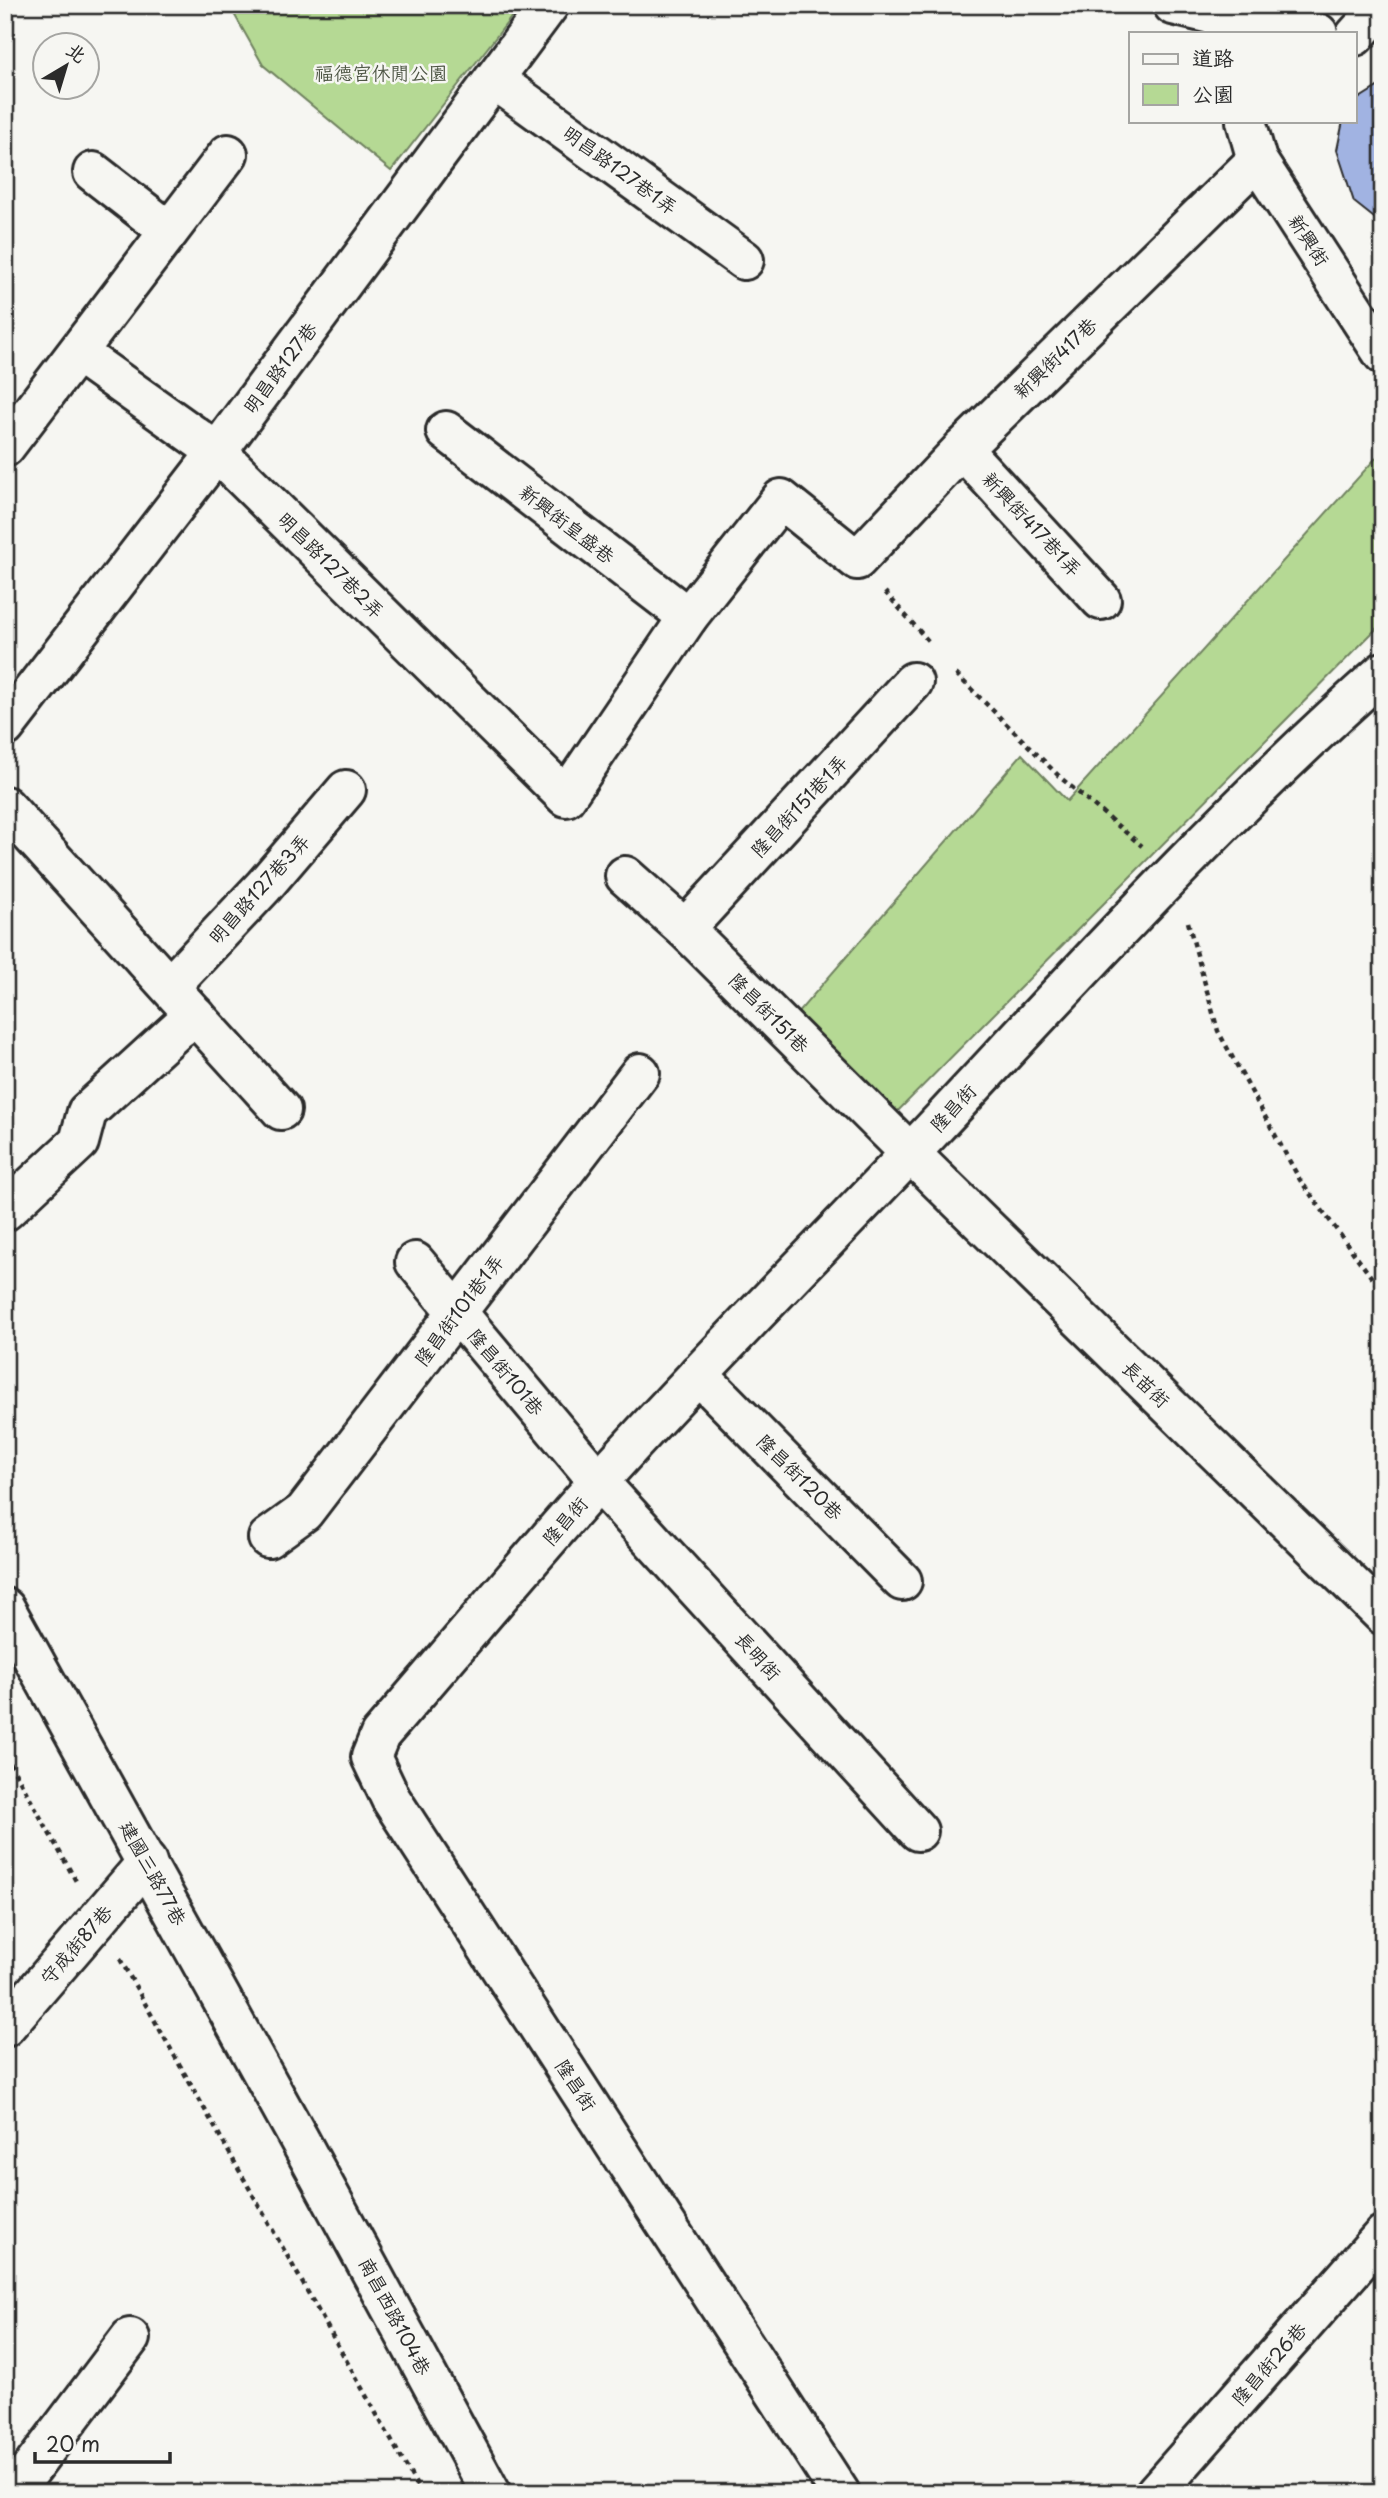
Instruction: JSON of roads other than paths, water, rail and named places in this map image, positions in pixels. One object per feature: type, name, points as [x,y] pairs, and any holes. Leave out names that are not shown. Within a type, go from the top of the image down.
[{"type":"street","name":"明昌路127巷","points":[[5,727],[217,452],[549,5]]},
{"type":"street","points":[[1173,5],[1217,18],[1311,32]]},
{"type":"street","points":[[1356,37],[1383,5]]},
{"type":"street","points":[[1356,38],[1383,46]]},
{"type":"street","name":"明昌路127巷1弄","points":[[495,80],[744,260]]},
{"type":"street","name":"新興街","points":[[1245,122],[1257,160],[1383,355]]},
{"type":"street","points":[[5,447],[228,154]]},
{"type":"street","name":"新興街417巷","points":[[688,617],[780,499],[857,560],[962,449],[1257,160]]},
{"type":"street","points":[[93,172],[169,231]]},
{"type":"street","name":"明昌路127巷2弄","points":[[78,353],[217,452],[566,797],[688,617]]},
{"type":"street","name":"新興街皇盛巷","points":[[446,431],[688,617]]},
{"type":"street","name":"新興街417巷1弄","points":[[962,449],[1101,600]]},
{"type":"street","name":"隆昌街","points":[[840,2493],[391,1799],[371,1757],[380,1735],[599,1482],[698,1374],[1174,873],[1337,713],[1383,672]]},
{"type":"street","name":"隆昌街151巷1弄","points":[[685,929],[913,682]]},
{"type":"street","name":"明昌路127巷3弄","points":[[170,986],[264,886],[346,790]]},
{"type":"street","points":[[5,806],[281,1110]]},
{"type":"street","name":"隆昌街151巷","points":[[625,876],[685,929],[910,1153]]},
{"type":"street","points":[[5,1212],[79,1142],[87,1112],[178,1029],[196,1016]]},
{"type":"street","name":"隆昌街101巷1弄","points":[[268,1538],[304,1512],[640,1073]]},
{"type":"street","name":"長苗街","points":[[910,1153],[1383,1615]]},
{"type":"street","name":"隆昌街101巷","points":[[415,1262],[599,1482]]},
{"type":"street","name":"隆昌街120巷","points":[[698,1374],[902,1581]]},
{"type":"street","name":"長明街","points":[[599,1482],[918,1831]]},
{"type":"street","name":"建國三路77巷","points":[[5,1608],[299,2139]]},
{"type":"street","name":"守成街87巷","points":[[5,2027],[147,1862]]},
{"type":"street","name":"南昌西路104巷","points":[[299,2139],[491,2493]]},
{"type":"street","name":"隆昌街26巷","points":[[1155,2493],[1383,2235]]},
{"type":"street","points":[[13,2493],[130,2338]]},
{"type":"park label","name":"福德宮休閒公園","points":[[381,73]]}]
